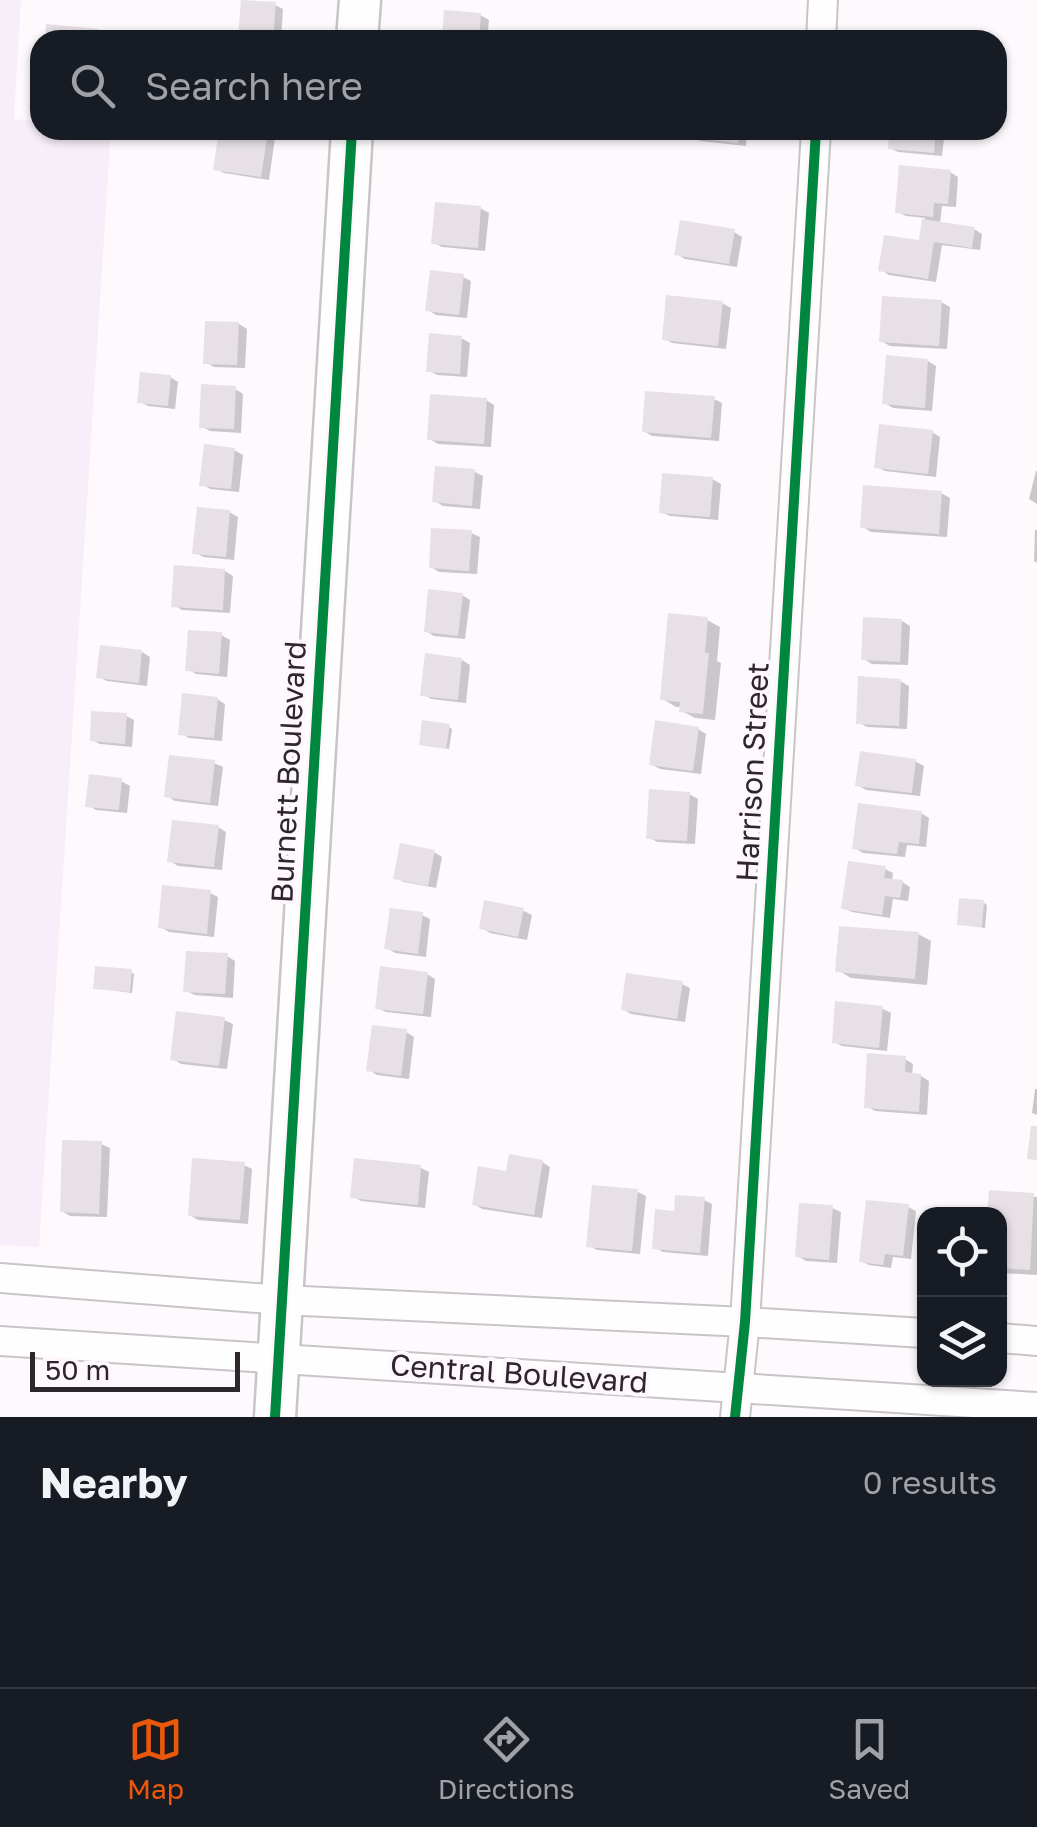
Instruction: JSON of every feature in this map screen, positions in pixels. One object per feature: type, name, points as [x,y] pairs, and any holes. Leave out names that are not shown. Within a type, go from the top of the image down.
[{"type":"main road","points":[[358,30],[360,0]]},
{"type":"main road","name":"Burnett Boulevard","points":[[275,1417],[351,140]]},
{"type":"street","points":[[822,30],[824,0]]},
{"type":"street","name":"Harrison Street","points":[[735,1417],[745,1322],[815,140]]},
{"type":"street","name":"Central Boulevard","points":[[0,1278],[282,1300],[917,1334]]},
{"type":"street","points":[[1007,1339],[1037,1341]]},
{"type":"street","name":"Central Boulevard","points":[[0,1341],[1037,1407]]},
{"type":"shaded area","points":[[0,0],[21,0],[14,119],[30,120],[30,140],[110,140],[39,1247],[0,1245]]},
{"type":"building","points":[[241,0],[276,2],[274,30],[239,30]]},
{"type":"building","points":[[444,10],[481,13],[480,30],[443,30]]},
{"type":"building","points":[[46,24],[99,29],[99,30],[46,30]]},
{"type":"building","points":[[218,140],[267,140],[261,177],[213,170]]},
{"type":"building","points":[[888,140],[935,140],[934,153],[888,149]]},
{"type":"building","points":[[899,165],[951,170],[948,204],[934,203],[933,217],[895,213]]},
{"type":"building","points":[[435,202],[481,206],[478,248],[431,244]]},
{"type":"building","points":[[922,219],[975,227],[972,248],[934,242],[928,279],[878,271],[884,235],[919,240]]},
{"type":"building","points":[[680,220],[735,229],[729,264],[674,255]]},
{"type":"building","points":[[430,270],[464,274],[459,315],[425,311]]},
{"type":"building","points":[[666,295],[723,301],[718,346],[662,340]]},
{"type":"building","points":[[882,296],[942,300],[939,346],[879,342]]},
{"type":"building","points":[[205,321],[239,322],[237,365],[203,364]]},
{"type":"building","points":[[429,333],[462,336],[460,374],[426,372]]},
{"type":"building","points":[[886,355],[928,359],[925,408],[882,404]]},
{"type":"building","points":[[140,372],[171,375],[168,406],[137,403]]},
{"type":"building","points":[[201,384],[236,386],[234,429],[199,428]]},
{"type":"building","points":[[645,391],[715,396],[711,438],[642,432]]},
{"type":"building","points":[[430,394],[487,398],[484,444],[427,440]]},
{"type":"building","points":[[879,424],[933,430],[928,474],[874,468]]},
{"type":"building","points":[[204,444],[235,448],[231,489],[199,486]]},
{"type":"building","points":[[435,466],[475,469],[472,506],[432,502]]},
{"type":"building","points":[[662,473],[713,477],[710,517],[659,513]]},
{"type":"building","points":[[863,485],[942,491],[939,534],[860,528]]},
{"type":"building","points":[[197,507],[230,510],[226,557],[192,554]]},
{"type":"building","points":[[431,528],[472,530],[469,571],[429,568]]},
{"type":"building","points":[[174,565],[225,569],[223,610],[171,607]]},
{"type":"building","points":[[428,589],[463,593],[458,636],[424,632]]},
{"type":"building","points":[[668,613],[708,617],[703,714],[679,712],[680,702],[660,700]]},
{"type":"building","points":[[863,617],[902,619],[900,662],[861,660]]},
{"type":"building","points":[[188,630],[222,632],[219,674],[185,671]]},
{"type":"building","points":[[100,645],[142,650],[139,683],[96,678]]},
{"type":"building","points":[[425,653],[462,658],[458,700],[420,696]]},
{"type":"building","points":[[858,676],[901,679],[899,726],[856,724]]},
{"type":"building","points":[[182,693],[218,697],[214,738],[178,735]]},
{"type":"building","points":[[91,711],[127,713],[125,744],[90,741]]},
{"type":"building","points":[[422,720],[450,724],[446,749],[419,745]]},
{"type":"building","points":[[655,720],[699,727],[693,771],[649,765]]},
{"type":"building","points":[[860,751],[916,759],[912,793],[855,786]]},
{"type":"building","points":[[169,755],[215,760],[210,803],[164,797]]},
{"type":"building","points":[[89,774],[122,778],[119,810],[85,807]]},
{"type":"building","points":[[649,789],[690,792],[687,841],[646,839]]},
{"type":"building","points":[[858,803],[922,811],[919,844],[899,842],[897,854],[852,849]]},
{"type":"building","points":[[172,820],[219,825],[214,867],[167,862]]},
{"type":"building","points":[[400,843],[435,850],[428,886],[393,879]]},
{"type":"building","points":[[848,861],[886,866],[884,878],[903,880],[900,898],[885,896],[882,915],[841,909]]},
{"type":"building","points":[[162,885],[211,890],[207,934],[158,928]]},
{"type":"building","points":[[959,898],[984,900],[982,927],[957,925]]},
{"type":"building","points":[[484,900],[524,908],[518,937],[479,929]]},
{"type":"building","points":[[390,908],[423,912],[418,954],[384,949]]},
{"type":"building","points":[[839,926],[919,932],[915,979],[835,972]]},
{"type":"building","points":[[186,951],[228,953],[225,994],[183,992]]},
{"type":"building","points":[[95,966],[132,969],[130,992],[93,989]]},
{"type":"building","points":[[380,966],[428,972],[423,1014],[375,1009]]},
{"type":"building","points":[[626,973],[683,981],[677,1019],[621,1010]]},
{"type":"building","points":[[835,1001],[883,1006],[879,1048],[832,1043]]},
{"type":"building","points":[[176,1011],[225,1017],[219,1066],[170,1060]]},
{"type":"building","points":[[372,1025],[407,1029],[401,1076],[366,1071]]},
{"type":"building","points":[[867,1053],[906,1056],[905,1072],[921,1074],[919,1112],[864,1108]]},
{"type":"building","points":[[1031,1126],[1037,1126],[1037,1160],[1027,1159]]},
{"type":"building","points":[[62,1140],[102,1141],[99,1214],[60,1212]]},
{"type":"building","points":[[509,1154],[543,1160],[534,1215],[472,1205],[478,1166],[506,1171]]},
{"type":"building","points":[[192,1158],[245,1162],[240,1220],[188,1216]]},
{"type":"building","points":[[354,1158],[421,1165],[418,1205],[350,1198]]},
{"type":"building","points":[[592,1185],[638,1189],[632,1251],[586,1247]]},
{"type":"building","points":[[989,1190],[1034,1193],[1030,1270],[1007,1268],[1007,1207],[988,1207]]},
{"type":"building","points":[[675,1195],[705,1197],[700,1253],[652,1249],[655,1209],[674,1211]]},
{"type":"building","points":[[866,1200],[909,1204],[903,1256],[885,1254],[883,1265],[859,1262]]},
{"type":"building","points":[[799,1203],[833,1205],[829,1260],[795,1257]]},
{"type":"cycle path","points":[[275,1417],[351,140]]},
{"type":"cycle path","points":[[735,1417],[745,1322],[815,140]]}]
